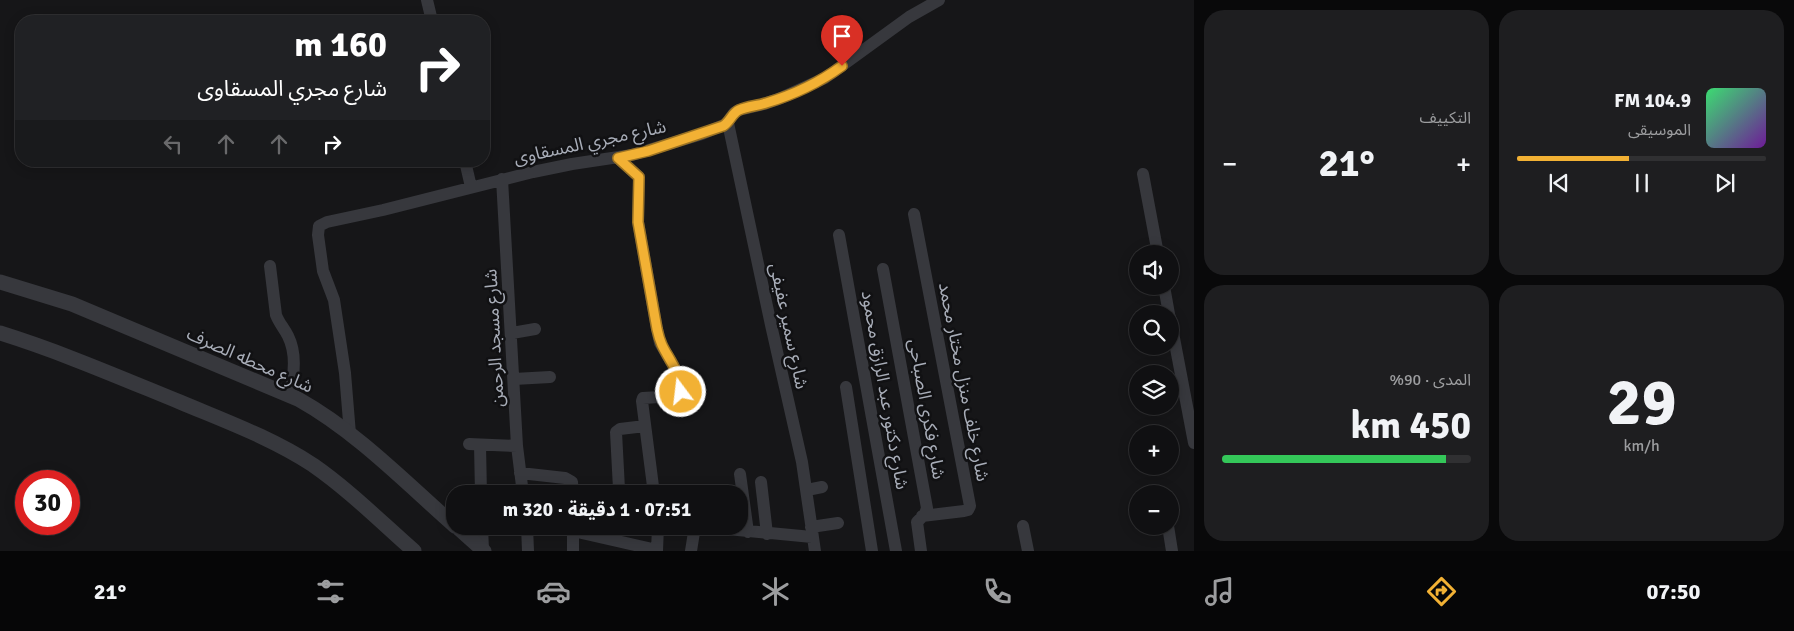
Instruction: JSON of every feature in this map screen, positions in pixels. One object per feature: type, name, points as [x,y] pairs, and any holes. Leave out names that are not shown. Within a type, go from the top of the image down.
[{"type":"street","points":[[427,0],[431,15]]},
{"type":"street","name":"شارع مجري المسقاوى","points":[[350,434],[345,373],[334,300],[324,277],[318,235],[319,226],[334,220],[383,210],[471,187],[572,164],[618,158],[648,151],[695,136],[728,123],[734,113],[739,110],[781,98],[824,78],[909,17],[939,0]]},
{"type":"street","name":"شارع سمير عفيفى","points":[[728,123],[807,490],[815,551]]},
{"type":"street","points":[[618,158],[639,177],[638,222],[657,329],[660,343],[678,376],[681,392],[676,396],[643,398],[642,401],[653,485]]},
{"type":"street","points":[[466,167],[471,187]]},
{"type":"street","points":[[1143,174],[1156,245]]},
{"type":"street","name":"شارع مسجد الرحمن","points":[[502,180],[517,446],[522,485]]},
{"type":"street","name":"شارع خلف منزل مختار محمد","points":[[914,214],[970,506],[968,510],[964,511],[922,516]]},
{"type":"street","name":"شارع دكتور عبد الرازق محمود","points":[[839,235],[896,551]]},
{"type":"street","points":[[270,266],[278,321],[289,337],[293,356],[292,384],[289,395]]},
{"type":"street","name":"شارع فكرى الصباحى","points":[[884,269],[927,508],[917,522],[921,551]]},
{"type":"street","name":"شارع محطه الصرف","points":[[0,282],[72,304],[289,395],[314,408],[350,434],[446,518]]},
{"type":"street","points":[[512,333],[535,329]]},
{"type":"street","points":[[0,332],[128,381],[268,440],[293,453],[335,482],[414,551]]},
{"type":"street","points":[[1177,355],[1194,443]]},
{"type":"street","points":[[514,379],[550,377]]},
{"type":"street","points":[[846,387],[872,551]]},
{"type":"street","points":[[619,485],[616,432],[645,426]]},
{"type":"street","points":[[481,485],[475,445],[517,446]]},
{"type":"street","points":[[520,473],[565,478],[572,482],[572,485]]},
{"type":"street","points":[[740,474],[742,485]]},
{"type":"street","points":[[761,482],[767,534]]},
{"type":"street","points":[[807,490],[822,487]]},
{"type":"street","points":[[748,532],[767,534],[812,532],[838,523]]},
{"type":"street","points":[[1023,526],[1028,551]]},
{"type":"street","name":"شارع محطه الصرف","points":[[466,535],[484,550]]},
{"type":"street","points":[[483,535],[484,550]]},
{"type":"street","points":[[527,535],[528,551]]},
{"type":"street","points":[[572,551],[573,535]]},
{"type":"street","points":[[597,535],[657,550],[658,535]]},
{"type":"street","points":[[691,551],[694,535]]},
{"type":"street","points":[[1169,535],[1172,551]]},
{"type":"route","points":[[681,392],[678,376],[660,343],[657,329],[638,222],[639,177],[618,158],[648,151],[723,126],[739,110],[781,98],[813,84],[842,66]]}]
